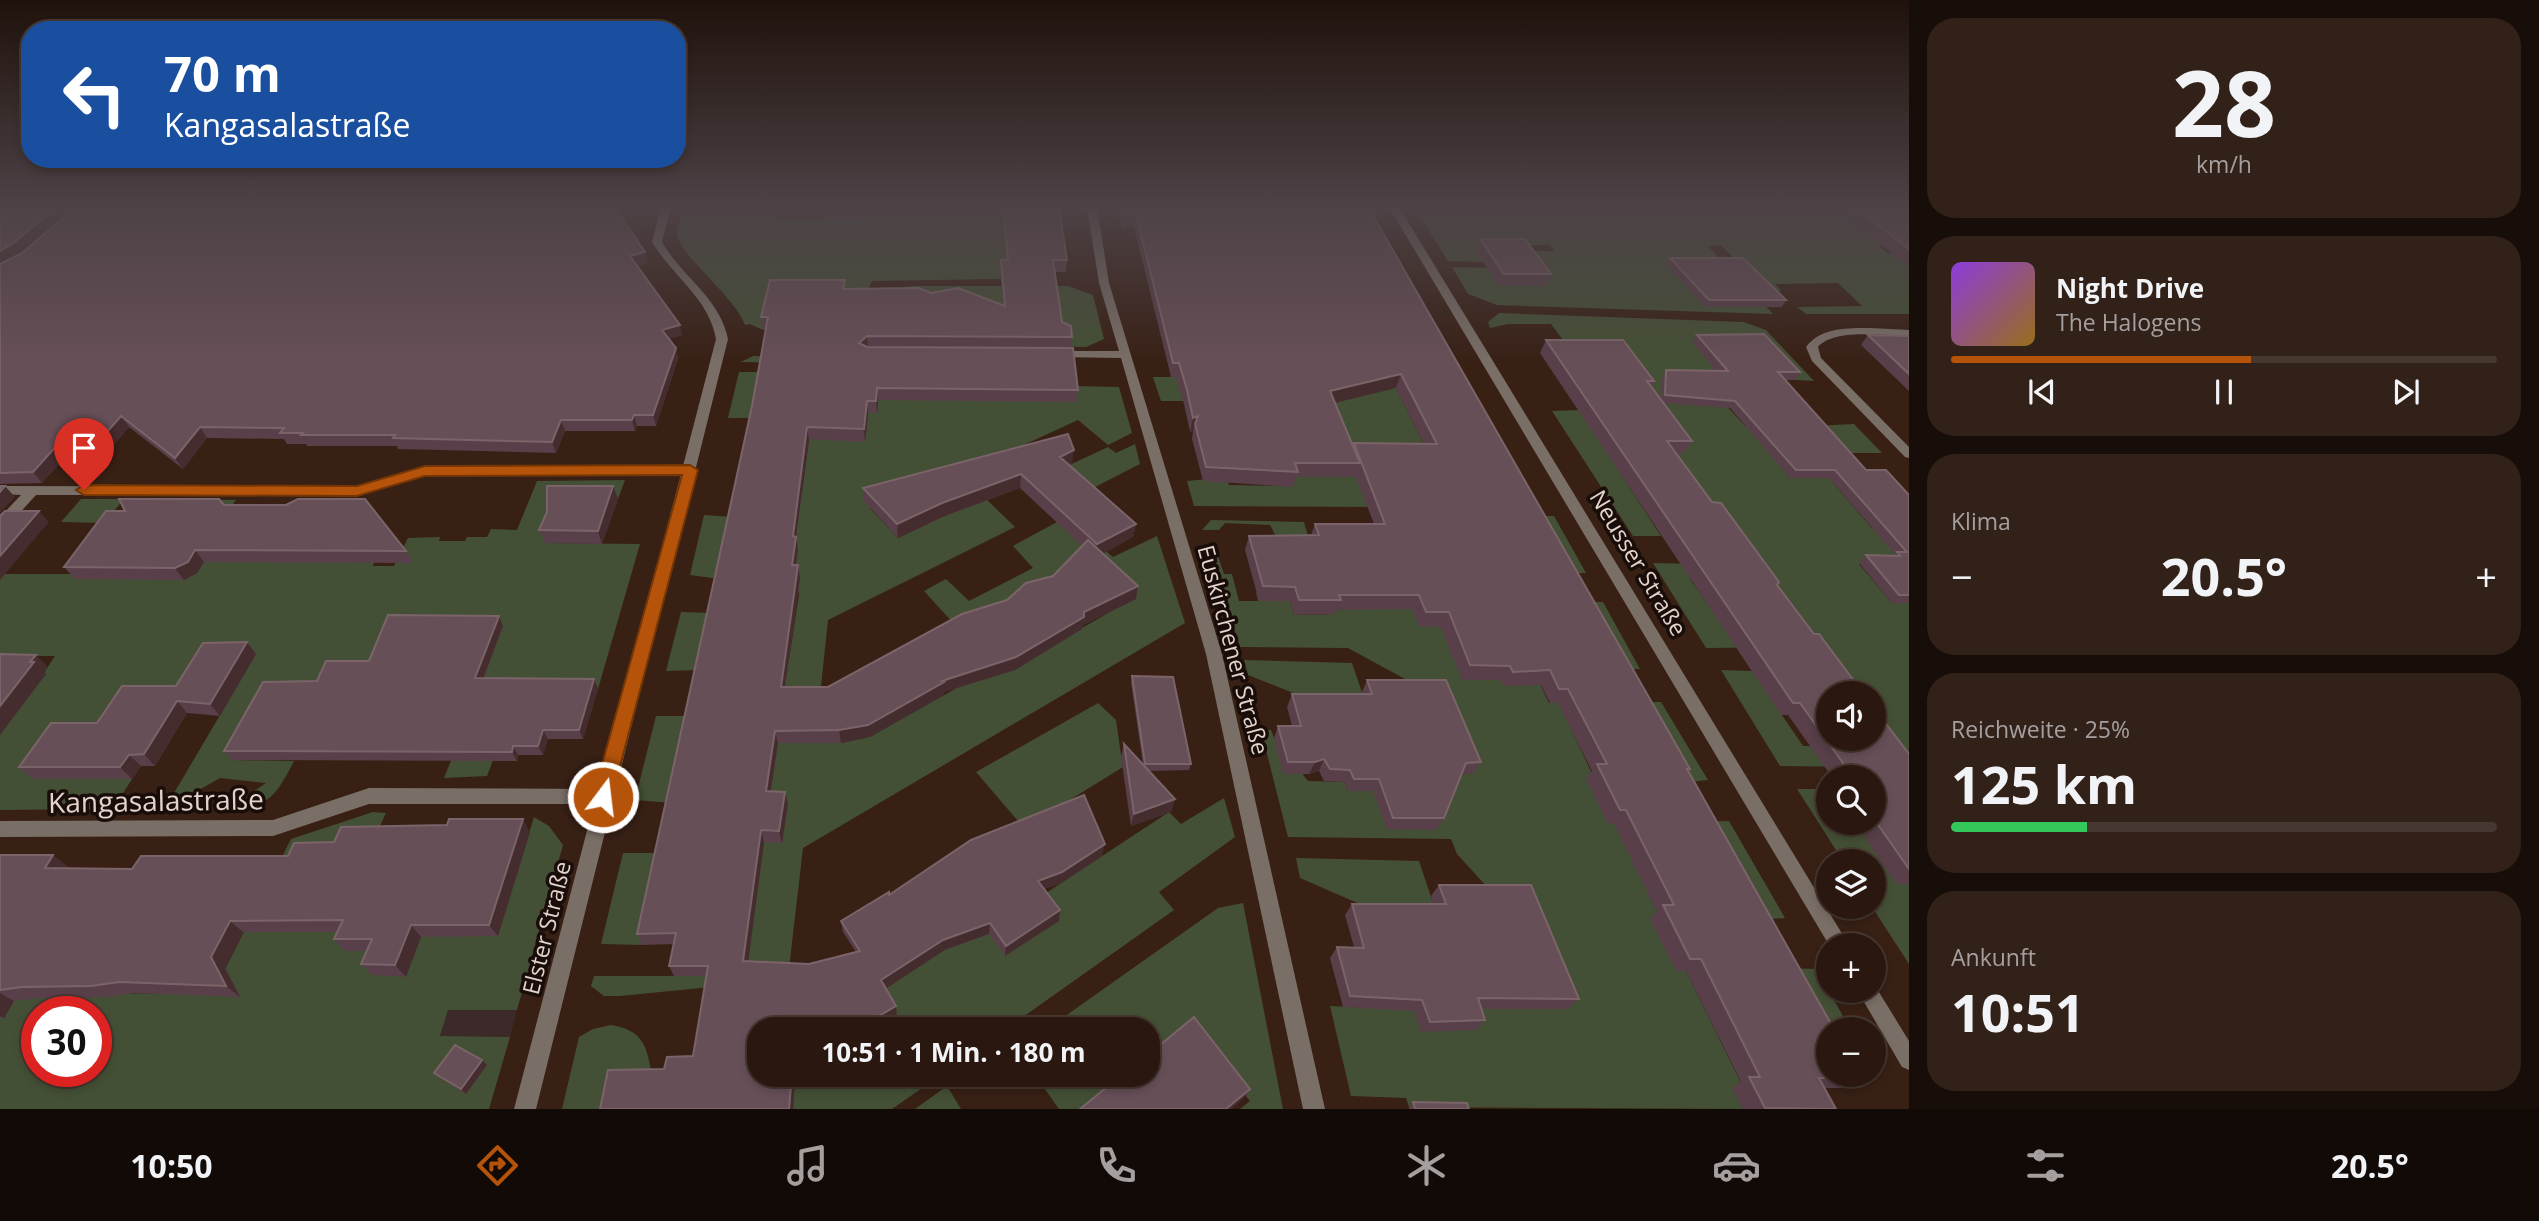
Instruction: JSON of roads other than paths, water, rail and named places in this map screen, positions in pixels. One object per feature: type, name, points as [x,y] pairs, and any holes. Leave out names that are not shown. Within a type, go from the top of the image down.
[{"type":"street","name":"Elster Straße","points":[[525,1109],[720,348],[722,330],[708,305],[668,259]]},
{"type":"street","name":"Euskirchener Straße","points":[[1100,259],[1104,282],[1125,355],[1214,654],[1314,1109]]},
{"type":"street","name":"Neusser Straße","points":[[1425,259],[1833,933]]},
{"type":"street","points":[[1909,333],[1830,334],[1817,339],[1812,347],[1816,359],[1909,454]]},
{"type":"street","points":[[1044,354],[1125,355]]},
{"type":"street","points":[[0,490],[357,491],[425,471],[690,470]]},
{"type":"street","points":[[0,526],[33,490]]},
{"type":"street","name":"Kangasalastraße","points":[[0,829],[273,828],[369,796],[603,797]]},
{"type":"street","points":[[1875,1003],[1909,1060]]}]
